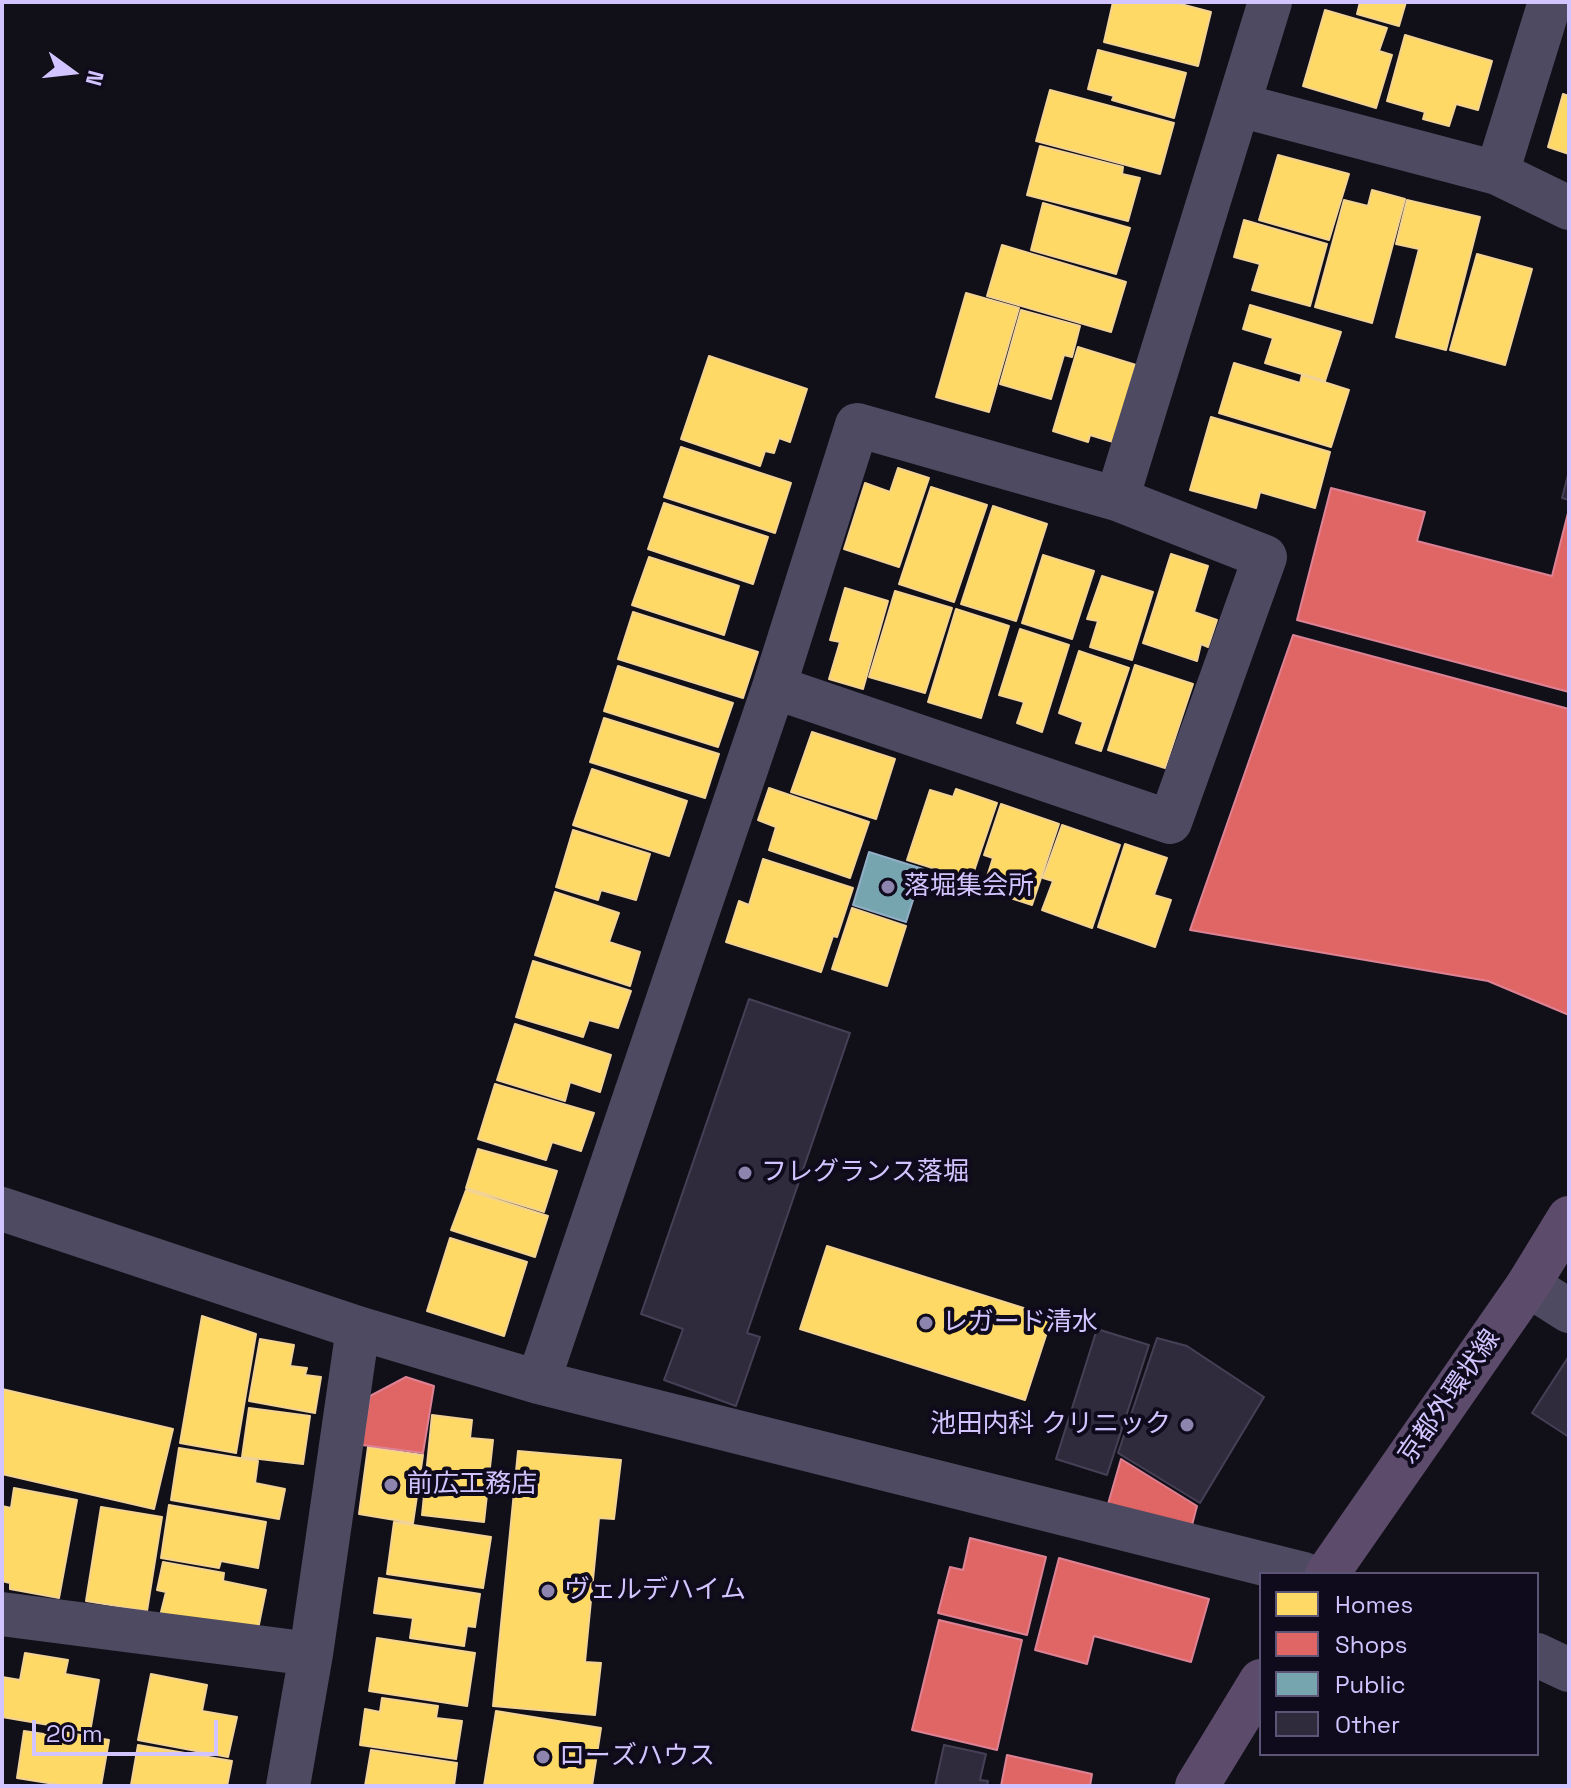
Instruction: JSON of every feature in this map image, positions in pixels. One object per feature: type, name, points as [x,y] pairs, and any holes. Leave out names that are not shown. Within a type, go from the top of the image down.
[{"type":"main road","name":"京都外環状線","points":[[1328,1572],[1528,1285],[1569,1218]]},
{"type":"main road","points":[[1197,1786],[1259,1684]]},
{"type":"street","points":[[1117,499],[1270,2]]},
{"type":"street","points":[[1497,173],[1550,2]]},
{"type":"street","points":[[1239,105],[1497,173],[1569,208]]},
{"type":"street","points":[[538,1382],[774,687],[857,425],[1117,499],[1265,557],[1170,822],[774,687]]},
{"type":"street","points":[[2,1209],[358,1328],[538,1382],[1296,1572]]},
{"type":"street","points":[[1528,1285],[1569,1311]]},
{"type":"street","points":[[288,1786],[311,1654],[358,1328]]},
{"type":"street","points":[[2,1614],[311,1654]]},
{"type":"street","points":[[1539,1656],[1569,1670]]},
{"type":"building: Homes","points":[[1113,2],[1173,2],[1211,12],[1198,66],[1104,42]]},
{"type":"building: Homes","points":[[1360,2],[1406,2],[1399,26],[1357,14]]},
{"type":"building: Homes","points":[[1325,10],[1387,28],[1379,51],[1392,55],[1376,108],[1303,86]]},
{"type":"building: Homes","points":[[1405,35],[1492,61],[1478,110],[1456,104],[1449,126],[1423,119],[1425,112],[1387,101]]},
{"type":"building: Homes","points":[[1098,50],[1186,73],[1174,118],[1112,100],[1114,96],[1088,89]]},
{"type":"building: Homes","points":[[1050,90],[1174,123],[1160,174],[1036,141]]},
{"type":"building: Homes","points":[[1563,94],[1569,96],[1569,154],[1548,147]]},
{"type":"building: Homes","points":[[1040,146],[1123,167],[1122,174],[1140,178],[1128,221],[1027,195]]},
{"type":"building: Homes","points":[[1278,155],[1349,174],[1329,240],[1259,220]]},
{"type":"building: Homes","points":[[1372,190],[1405,199],[1372,323],[1315,307],[1344,200],[1368,206]]},
{"type":"building: Homes","points":[[1407,200],[1480,217],[1446,350],[1396,337],[1419,249],[1396,244]]},
{"type":"building: Homes","points":[[1043,203],[1130,228],[1116,274],[1031,250]]},
{"type":"building: Homes","points":[[1244,220],[1327,244],[1310,306],[1252,290],[1260,264],[1234,257]]},
{"type":"building: Homes","points":[[1002,245],[1126,282],[1111,332],[987,296]]},
{"type":"building: Homes","points":[[1477,254],[1532,269],[1505,365],[1450,350]]},
{"type":"building: Homes","points":[[966,293],[1019,308],[989,412],[936,397]]},
{"type":"building: Homes","points":[[1250,305],[1341,332],[1325,381],[1265,363],[1273,338],[1243,329]]},
{"type":"building: Homes","points":[[1021,310],[1080,326],[1072,357],[1064,355],[1051,399],[1000,384]]},
{"type":"building: Homes","points":[[1078,347],[1136,365],[1113,442],[1090,435],[1088,442],[1053,431]]},
{"type":"building: Homes","points":[[709,356],[807,389],[790,442],[779,438],[774,453],[765,451],[760,466],[681,439]]},
{"type":"building: Homes","points":[[1234,363],[1300,383],[1302,375],[1349,390],[1331,447],[1219,413]]},
{"type":"building: Homes","points":[[1211,417],[1330,452],[1315,508],[1260,492],[1256,508],[1190,490]]},
{"type":"building: Homes","points":[[681,447],[791,483],[775,533],[664,497]]},
{"type":"building: Homes","points":[[898,468],[929,478],[899,567],[844,549],[865,483],[890,492]]},
{"type":"building: Homes","points":[[931,487],[987,505],[954,602],[899,584]]},
{"type":"building: Homes","points":[[664,503],[768,537],[753,584],[648,549]]},
{"type":"building: Homes","points":[[993,506],[1047,524],[1016,621],[961,604]]},
{"type":"building: Homes","points":[[1171,554],[1208,566],[1194,612],[1217,620],[1208,647],[1201,644],[1197,661],[1143,643]]},
{"type":"building: Homes","points":[[1043,555],[1094,571],[1072,639],[1022,623]]},
{"type":"building: Homes","points":[[649,557],[739,586],[724,635],[632,605]]},
{"type":"building: Homes","points":[[1102,576],[1153,592],[1132,660],[1090,647],[1098,621],[1087,619]]},
{"type":"building: Homes","points":[[845,588],[888,601],[863,689],[829,679],[840,642],[830,640]]},
{"type":"building: Homes","points":[[895,591],[952,608],[925,693],[869,677]]},
{"type":"building: Homes","points":[[956,609],[1009,626],[981,718],[928,702]]},
{"type":"building: Homes","points":[[633,612],[758,652],[743,698],[618,659]]},
{"type":"building: Homes","points":[[1020,629],[1069,645],[1042,732],[1017,723],[1024,702],[999,695]]},
{"type":"building: Homes","points":[[1079,651],[1129,668],[1101,751],[1076,743],[1083,722],[1059,713]]},
{"type":"building: Homes","points":[[1135,665],[1193,684],[1165,768],[1108,750]]},
{"type":"building: Homes","points":[[618,666],[733,703],[718,747],[604,711]]},
{"type":"building: Homes","points":[[604,718],[719,754],[705,798],[590,762]]},
{"type":"building: Homes","points":[[812,732],[895,759],[876,819],[791,792]]},
{"type":"building: Homes","points":[[592,769],[687,801],[669,856],[573,825]]},
{"type":"building: Homes","points":[[769,788],[869,822],[850,878],[769,850],[776,827],[758,820]]},
{"type":"building: Homes","points":[[956,789],[997,803],[971,880],[907,860],[930,790],[953,797]]},
{"type":"building: Homes","points":[[1001,804],[1059,824],[1032,905],[983,889],[993,858],[984,855]]},
{"type":"building: Homes","points":[[1062,825],[1120,845],[1092,928],[1042,910],[1053,881],[1043,878]]},
{"type":"building: Homes","points":[[573,830],[650,854],[636,900],[601,890],[598,900],[556,887]]},
{"type":"building: Homes","points":[[1125,844],[1167,858],[1154,895],[1171,900],[1155,947],[1098,927]]},
{"type":"building: Homes","points":[[763,859],[853,888],[837,937],[833,936],[821,972],[726,942],[739,901],[749,905]]},
{"type":"building: Homes","points":[[555,892],[619,913],[609,942],[640,952],[630,986],[535,955]]},
{"type":"building: Homes","points":[[852,908],[906,926],[887,986],[832,969]]},
{"type":"building: Homes","points":[[533,961],[631,991],[618,1028],[589,1020],[583,1037],[516,1017]]},
{"type":"building: Homes","points":[[515,1024],[611,1055],[600,1092],[570,1082],[565,1101],[497,1080]]},
{"type":"building: Homes","points":[[495,1084],[594,1113],[581,1151],[552,1142],[546,1160],[478,1139]]},
{"type":"building: Homes","points":[[478,1149],[557,1171],[544,1212],[466,1188]]},
{"type":"building: Homes","points":[[466,1190],[548,1216],[535,1257],[451,1230]]},
{"type":"building: Homes","points":[[450,1238],[527,1262],[504,1336],[427,1311]]},
{"type":"building: Homes","name":"レガード清水","points":[[827,1246],[1052,1317],[1025,1400],[800,1329]]},
{"type":"building: Homes","points":[[202,1316],[256,1334],[236,1453],[180,1443]]},
{"type":"building: Homes","points":[[260,1339],[294,1345],[290,1366],[307,1368],[305,1375],[321,1377],[315,1413],[249,1401]]},
{"type":"building: Homes","points":[[2,1389],[173,1429],[154,1509],[2,1474]]},
{"type":"building: Homes","points":[[249,1408],[310,1416],[303,1464],[242,1457]]},
{"type":"building: Homes","points":[[432,1415],[472,1420],[470,1438],[493,1440],[484,1522],[422,1515]]},
{"type":"building: Homes","name":"前広工務店","points":[[368,1447],[423,1455],[413,1523],[359,1514]]},
{"type":"building: Homes","points":[[179,1448],[258,1461],[255,1483],[285,1489],[279,1519],[171,1500]]},
{"type":"building: Homes","name":"ヴェルデハイム","points":[[518,1451],[621,1460],[614,1519],[599,1518],[585,1662],[601,1663],[595,1715],[493,1706]]},
{"type":"building: Homes","points":[[14,1488],[77,1500],[59,1598],[10,1589],[10,1583],[2,1581],[2,1506],[11,1508]]},
{"type":"building: Homes","points":[[169,1505],[266,1522],[258,1568],[221,1561],[219,1568],[161,1558]]},
{"type":"building: Homes","points":[[101,1507],[162,1517],[147,1611],[86,1601]]},
{"type":"building: Homes","points":[[394,1522],[491,1537],[483,1588],[387,1574]]},
{"type":"building: Homes","points":[[163,1562],[224,1573],[223,1581],[266,1590],[257,1634],[160,1616],[166,1592],[157,1590]]},
{"type":"building: Homes","points":[[379,1578],[480,1594],[475,1627],[467,1626],[464,1646],[410,1638],[413,1618],[374,1613]]},
{"type":"building: Homes","points":[[377,1638],[475,1653],[467,1706],[369,1691]]},
{"type":"building: Homes","points":[[25,1653],[68,1660],[65,1674],[99,1680],[90,1732],[2,1717],[2,1677],[20,1680]]},
{"type":"building: Homes","points":[[151,1674],[207,1685],[202,1711],[237,1717],[228,1757],[138,1740]]},
{"type":"building: Homes","points":[[382,1698],[438,1706],[436,1718],[462,1721],[456,1759],[360,1745],[365,1709],[380,1712]]},
{"type":"building: Homes","name":"ローズハウス","points":[[496,1711],[601,1728],[592,1786],[484,1786]]},
{"type":"building: Homes","points":[[24,1731],[57,1736],[58,1731],[109,1740],[101,1786],[67,1786],[17,1778]]},
{"type":"building: Homes","points":[[138,1745],[232,1761],[227,1786],[131,1785]]},
{"type":"building: Homes","points":[[371,1750],[457,1763],[454,1786],[365,1786]]},
{"type":"building: Shops","points":[[1331,488],[1425,512],[1417,541],[1552,576],[1569,509],[1569,692],[1297,620]]},
{"type":"building: Shops","points":[[1293,635],[1569,709],[1569,1015],[1488,981],[1190,930]]},
{"type":"building: Shops","points":[[406,1377],[434,1386],[423,1453],[362,1445],[370,1396]]},
{"type":"building: Shops","points":[[1121,1459],[1197,1506],[1191,1529],[1108,1504]]},
{"type":"building: Shops","points":[[970,1538],[1046,1557],[1027,1635],[938,1613],[950,1567],[963,1570]]},
{"type":"building: Shops","points":[[1059,1558],[1209,1599],[1191,1662],[1094,1636],[1087,1664],[1035,1650]]},
{"type":"building: Shops","points":[[939,1620],[1022,1640],[997,1750],[912,1730]]},
{"type":"building: Shops","points":[[1007,1755],[1092,1774],[1090,1786],[1001,1786]]},
{"type":"building: Public","name":"落堀集会所","points":[[869,852],[923,869],[906,922],[853,905]]},
{"type":"building: Other","points":[[1569,471],[1569,500],[1562,498]]},
{"type":"building: Other","name":"フレグランス落堀","points":[[749,999],[850,1033],[747,1333],[760,1337],[736,1406],[664,1380],[683,1329],[641,1314]]},
{"type":"building: Other","points":[[1097,1329],[1149,1345],[1107,1475],[1056,1459]]},
{"type":"building: Other","name":"池田内科 クリニック","points":[[1157,1338],[1187,1346],[1264,1397],[1200,1503],[1118,1453]]},
{"type":"building: Other","points":[[1569,1356],[1569,1437],[1532,1413]]},
{"type":"building: Other","points":[[944,1745],[986,1754],[980,1780],[988,1781],[987,1786],[935,1786]]},
{"type":"place","name":"落堀集会所","points":[[888,887]]},
{"type":"place","name":"フレグランス落堀","points":[[745,1173]]},
{"type":"place","name":"レガード清水","points":[[926,1323]]},
{"type":"place","name":"池田内科 クリニック","points":[[1187,1425]]},
{"type":"place","name":"前広工務店","points":[[391,1485]]},
{"type":"place","name":"ヴェルデハイム","points":[[548,1591]]},
{"type":"place","name":"ローズハウス","points":[[543,1757]]}]
